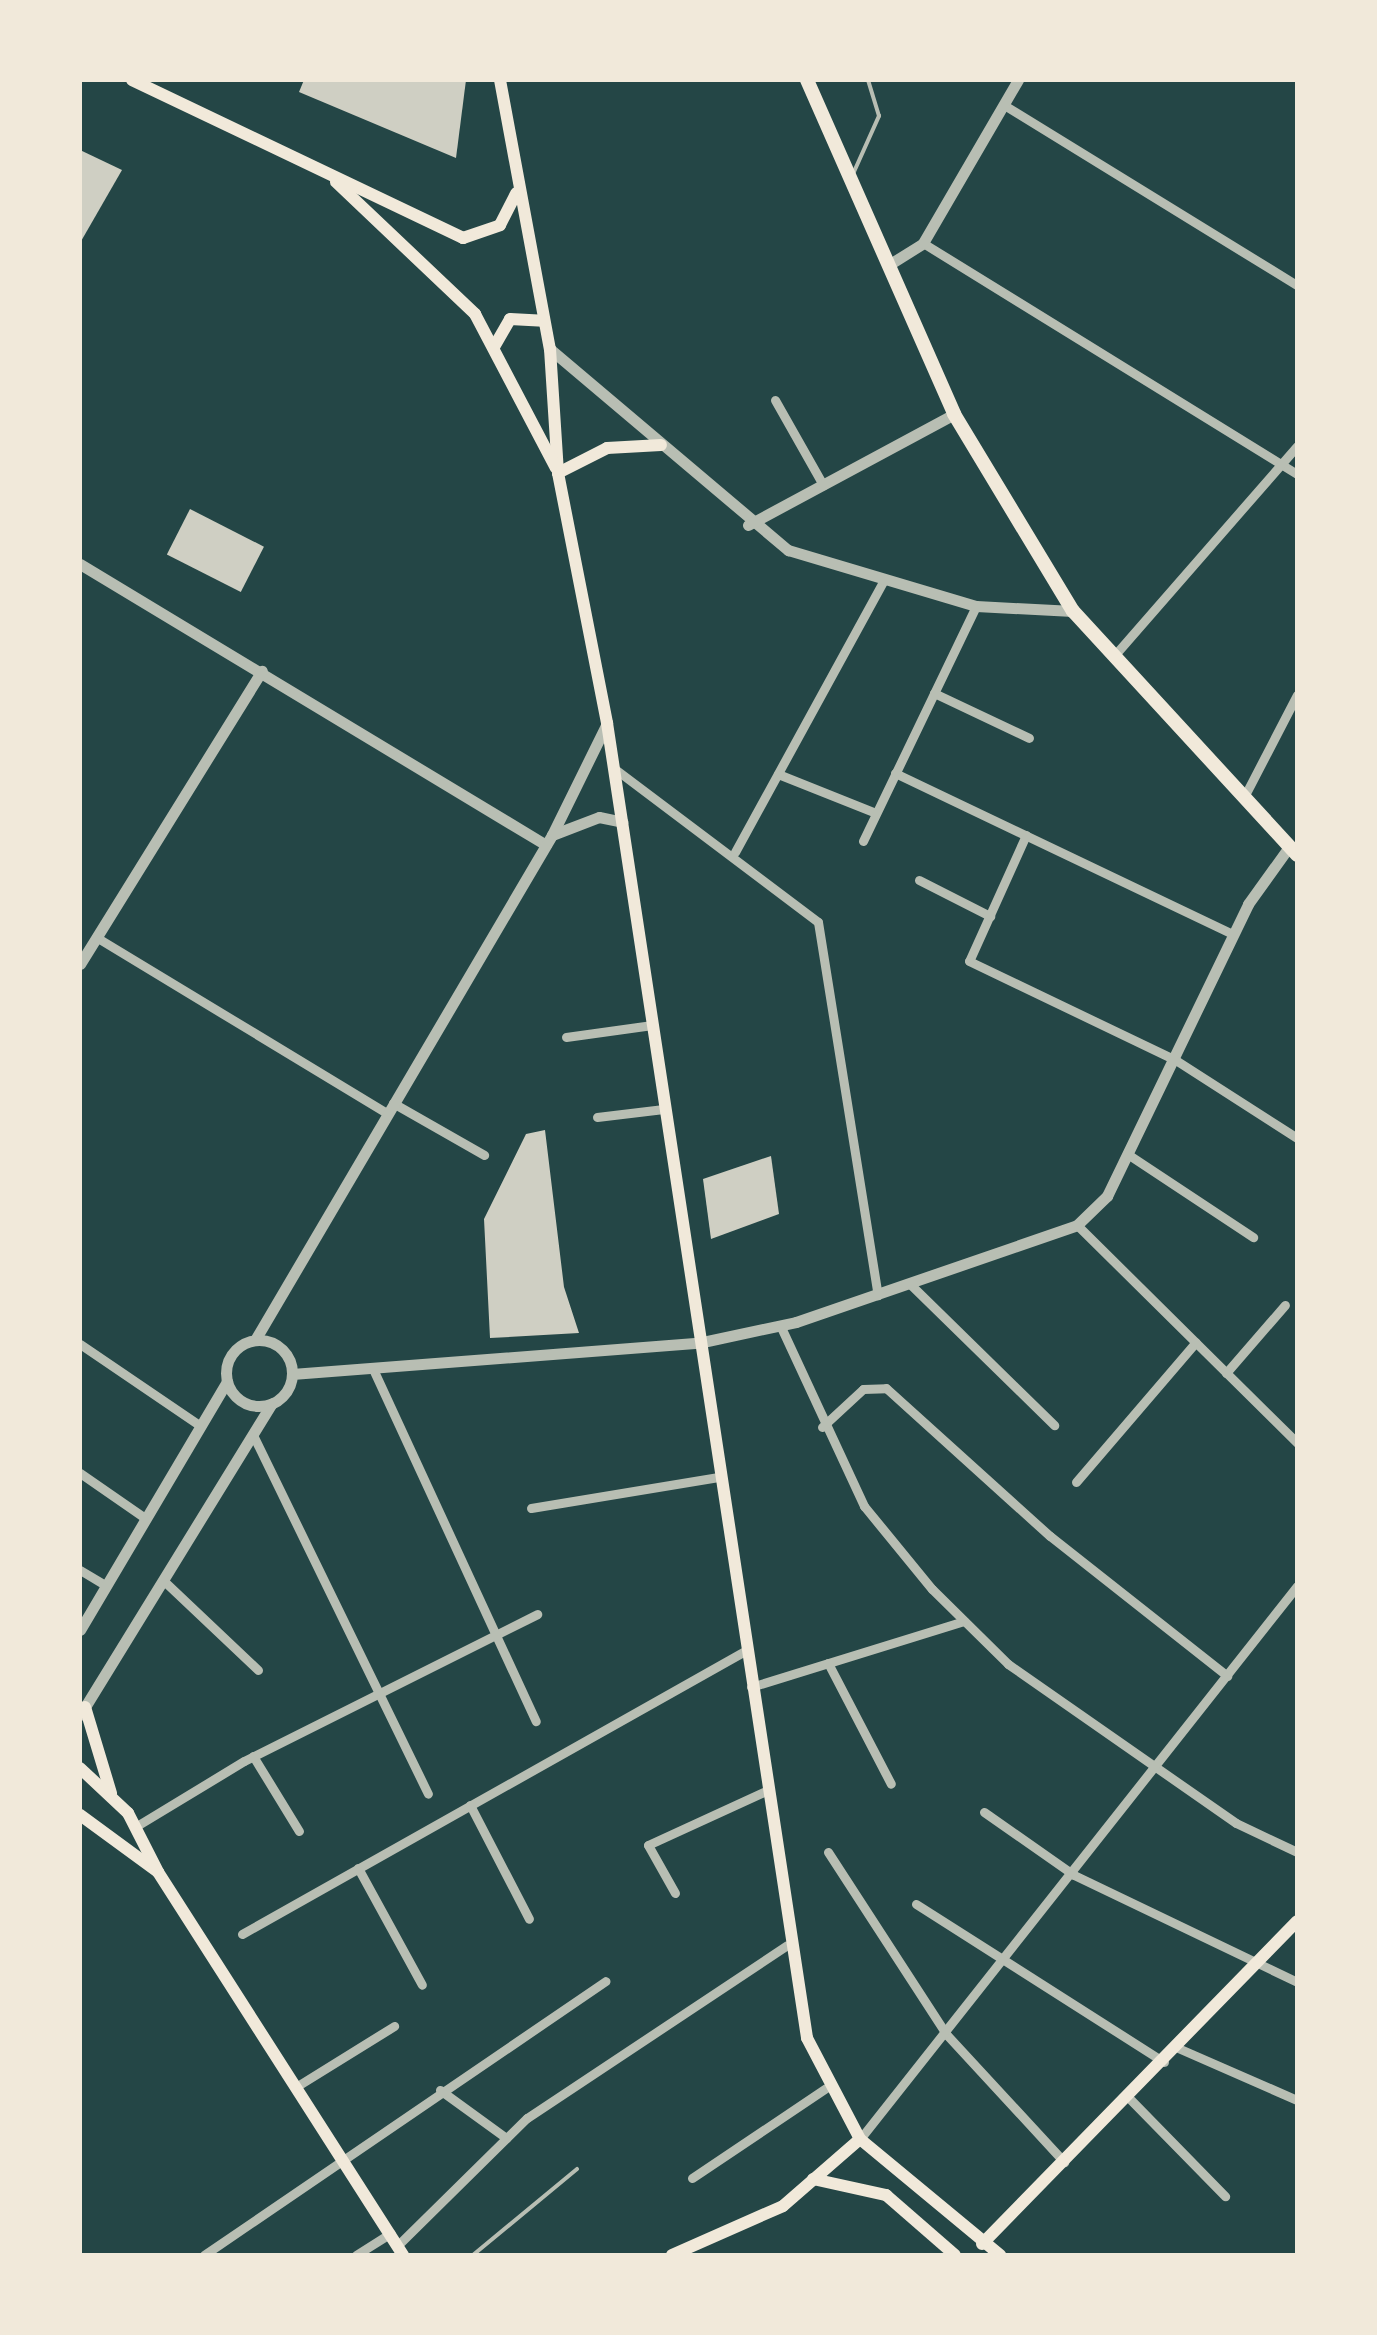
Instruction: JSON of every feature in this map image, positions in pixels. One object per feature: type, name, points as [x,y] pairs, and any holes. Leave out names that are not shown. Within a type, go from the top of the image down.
[{"type":"main road","points":[[132,80],[464,238],[500,224],[516,193]]},
{"type":"main road","points":[[500,80],[516,193],[550,349],[558,472],[614,768],[787,1945],[826,2088],[860,2139],[982,2244],[1000,2255]]},
{"type":"main road","points":[[807,80],[954,414],[1073,610],[1242,799],[1294,847]]},
{"type":"main road","points":[[327,174],[474,314],[558,472]]},
{"type":"main road","points":[[494,347],[510,319],[544,321]]},
{"type":"main road","points":[[558,472],[607,448],[661,445]]},
{"type":"main road","points":[[83,1711],[114,1800]]},
{"type":"main road","points":[[80,1768],[114,1800],[135,1827],[158,1872],[347,2158],[397,2244]]},
{"type":"main road","points":[[80,1815],[158,1872]]},
{"type":"main road","points":[[982,2244],[1178,2048],[1297,1921]]},
{"type":"main road","points":[[672,2255],[784,2206],[860,2139]]},
{"type":"main road","points":[[813,2178],[886,2195],[955,2255]]},
{"type":"street","points":[[890,264],[923,243],[1018,80]]},
{"type":"street","points":[[1004,106],[1297,285]]},
{"type":"street","points":[[923,243],[1297,474]]},
{"type":"street","points":[[550,349],[748,526],[788,550],[976,606],[1073,610]]},
{"type":"street","points":[[775,400],[823,485]]},
{"type":"street","points":[[748,526],[954,414]]},
{"type":"street","points":[[1113,657],[1285,466],[1297,446]]},
{"type":"street","points":[[80,564],[550,840]]},
{"type":"street","points":[[735,852],[884,580]]},
{"type":"street","points":[[862,841],[976,606]]},
{"type":"street","points":[[80,964],[262,671]]},
{"type":"street","points":[[934,693],[1029,738]]},
{"type":"street","points":[[1242,799],[1297,695]]},
{"type":"street","points":[[80,1630],[227,1381],[229,1359],[255,1340],[550,840],[607,723]]},
{"type":"street","points":[[614,768],[735,852],[818,922],[878,1295]]},
{"type":"street","points":[[895,773],[1233,934]]},
{"type":"street","points":[[778,774],[876,813]]},
{"type":"street","points":[[550,840],[586,819],[622,822]]},
{"type":"street","points":[[1026,835],[969,961],[1174,1059],[1297,1138]]},
{"type":"street","points":[[292,1374],[698,1343],[780,1325],[878,1295],[1077,1225],[1129,1155],[1233,934],[1294,847]]},
{"type":"street","points":[[919,880],[990,916]]},
{"type":"street","points":[[96,938],[390,1108],[484,1155]]},
{"type":"street","points":[[566,1036],[652,1026]]},
{"type":"street","points":[[596,1117],[664,1109]]},
{"type":"street","points":[[1129,1155],[1254,1237]]},
{"type":"street","points":[[1077,1225],[1297,1443]]},
{"type":"street","points":[[910,1284],[1054,1424]]},
{"type":"street","points":[[1226,1372],[1285,1305]]},
{"type":"street","points":[[780,1325],[822,1427],[864,1506],[964,1621],[1008,1664],[1156,1767],[1297,1852]]},
{"type":"street","points":[[255,1340],[277,1345],[292,1374]]},
{"type":"street","points":[[1076,1482],[1196,1342]]},
{"type":"street","points":[[80,1344],[199,1426]]},
{"type":"street","points":[[374,1369],[536,1721]]},
{"type":"street","points":[[83,1711],[292,1374]]},
{"type":"street","points":[[227,1381],[240,1400],[272,1403]]},
{"type":"street","points":[[822,1427],[863,1389],[886,1388],[1050,1536],[1227,1676]]},
{"type":"street","points":[[253,1435],[428,1794]]},
{"type":"street","points":[[80,1472],[145,1518]]},
{"type":"street","points":[[531,1508],[718,1477]]},
{"type":"street","points":[[80,1570],[105,1585]]},
{"type":"street","points":[[166,1582],[258,1670]]},
{"type":"street","points":[[860,2139],[1008,1961],[1295,1592]]},
{"type":"street","points":[[135,1827],[253,1756],[537,1614]]},
{"type":"street","points":[[749,1688],[964,1621]]},
{"type":"street","points":[[242,1934],[744,1652]]},
{"type":"street","points":[[828,1663],[891,1784]]},
{"type":"street","points":[[253,1756],[299,1830]]},
{"type":"street","points":[[675,1893],[648,1846],[764,1792]]},
{"type":"street","points":[[470,1805],[528,1918]]},
{"type":"street","points":[[984,1812],[1074,1875],[1297,1982]]},
{"type":"street","points":[[828,1852],[948,2035],[1064,2162]]},
{"type":"street","points":[[358,1868],[422,1985]]},
{"type":"street","points":[[916,1904],[1164,2062]]},
{"type":"street","points":[[356,2255],[397,2244],[506,2138],[787,1945]]},
{"type":"street","points":[[204,2255],[440,2090],[606,1981]]},
{"type":"street","points":[[300,2086],[394,2026]]},
{"type":"street","points":[[1178,2048],[1297,2100]]},
{"type":"street","points":[[692,2178],[826,2088]]},
{"type":"street","points":[[440,2090],[506,2138]]},
{"type":"street","points":[[1128,2097],[1226,2196]]},
{"type":"lane","points":[[852,179],[879,116],[868,80]]},
{"type":"lane","points":[[474,2255],[577,2170]]},
{"type":"shaded area","points":[[80,80],[1297,80],[1297,2255],[80,2255]]},
{"type":"building","points":[[304,80],[466,80],[456,158],[299,92]]},
{"type":"building","points":[[80,150],[122,170],[80,243]]},
{"type":"building","points":[[190,509],[264,547],[241,592],[167,554]]},
{"type":"building","points":[[545,1130],[564,1287],[579,1333],[490,1338],[484,1219],[526,1134]]},
{"type":"building","points":[[771,1156],[779,1214],[711,1239],[703,1179]]}]
